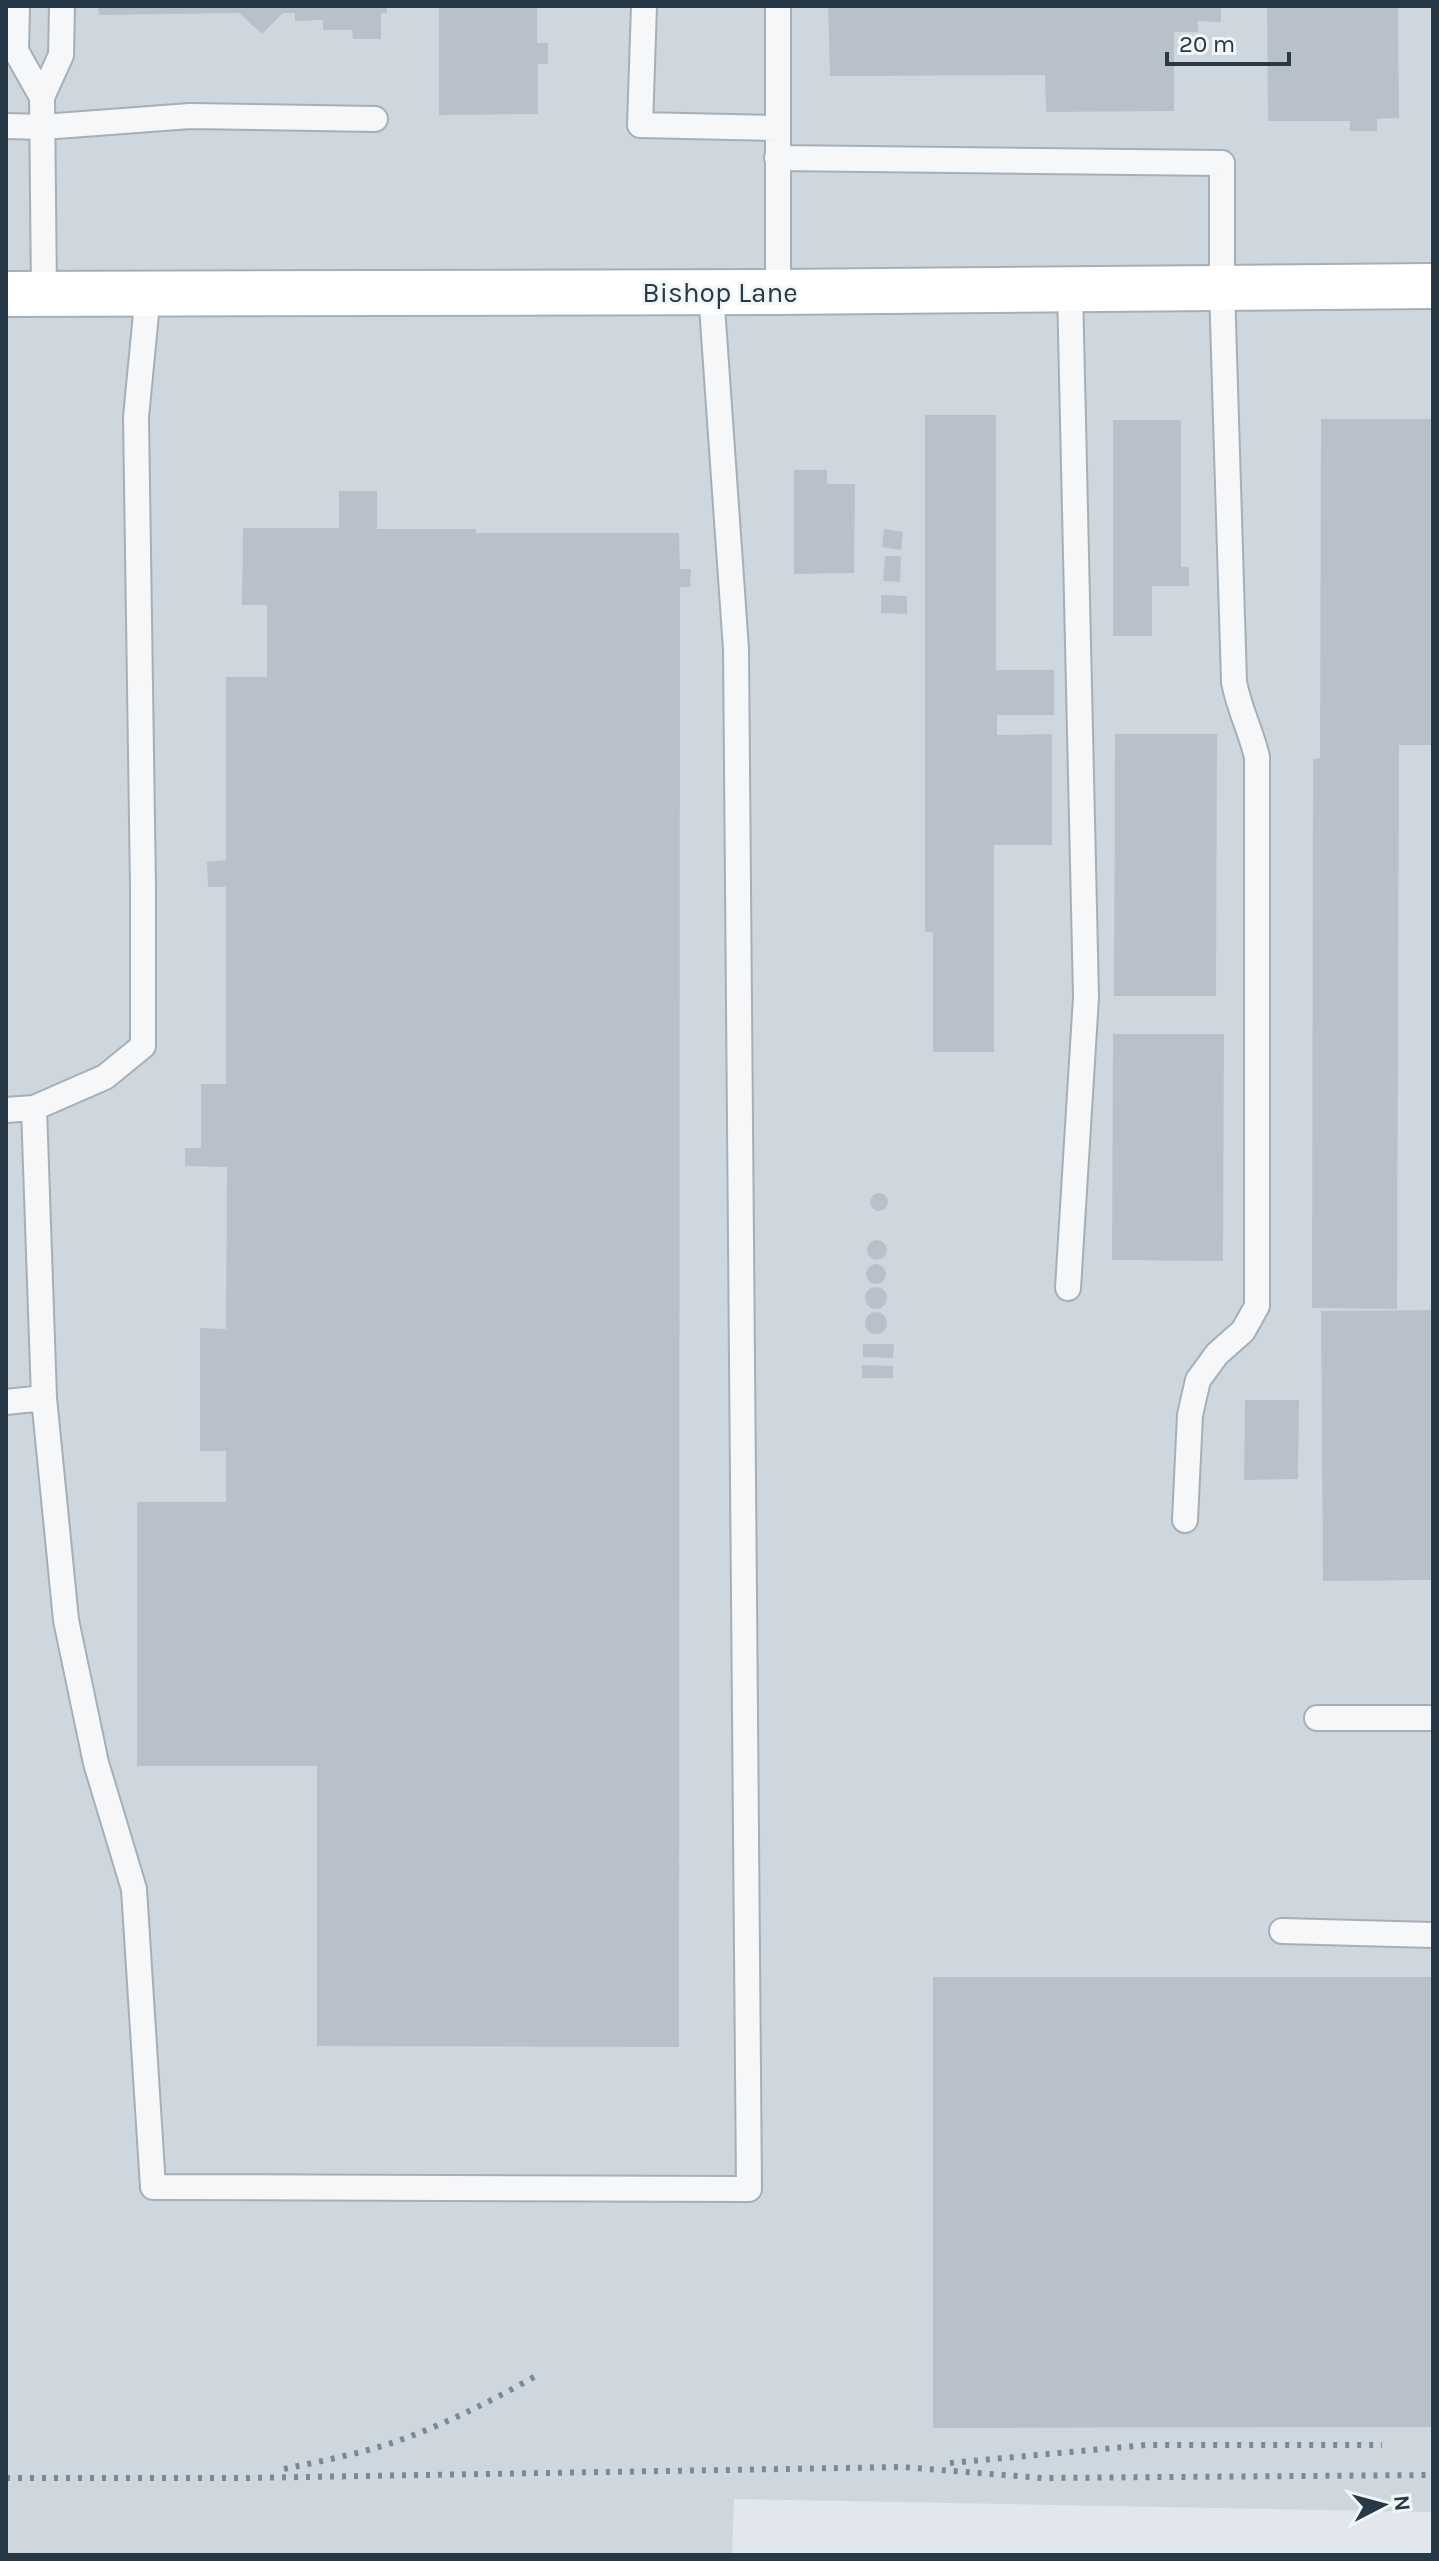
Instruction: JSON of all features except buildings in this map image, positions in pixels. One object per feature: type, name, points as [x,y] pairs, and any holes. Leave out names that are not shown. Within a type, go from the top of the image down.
[{"type":"street","name":"Bishop Lane","points":[[25,294],[1433,286]]},
{"type":"lane","points":[[17,6],[16,51],[42,97]]},
{"type":"lane","points":[[25,294],[43,127],[42,97],[61,55],[62,6]]},
{"type":"lane","points":[[644,6],[640,125],[778,128]]},
{"type":"lane","points":[[778,6],[778,292]]},
{"type":"lane","points":[[6,126],[43,127],[190,116],[375,119]]},
{"type":"lane","points":[[777,158],[1222,163],[1222,288],[1234,682],[1239,711],[1251,732],[1257,757],[1257,1306],[1243,1331],[1217,1354],[1198,1380],[1190,1415],[1185,1520]]},
{"type":"lane","points":[[1068,1288],[1086,997],[1070,289]]},
{"type":"lane","points":[[34,1108],[44,1398],[66,1620],[96,1763],[134,1889],[153,2187],[749,2189],[736,649],[711,292]]},
{"type":"lane","points":[[6,1110],[34,1108],[105,1077],[143,1046],[136,417],[148,293]]},
{"type":"lane","points":[[6,1402],[44,1398]]},
{"type":"lane","points":[[1317,1718],[1433,1718]]},
{"type":"lane","points":[[1282,1931],[1433,1935]]},
{"type":"shaded area","points":[[6,6],[1433,6],[1433,2512],[734,2499],[732,2555],[6,2555]]},
{"type":"railway","points":[[284,2469],[395,2442],[477,2407],[541,2373]]},
{"type":"railway","points":[[950,2463],[1146,2445],[1382,2445]]},
{"type":"railway","points":[[6,2478],[245,2478],[902,2467],[1042,2478],[1433,2475]]}]
